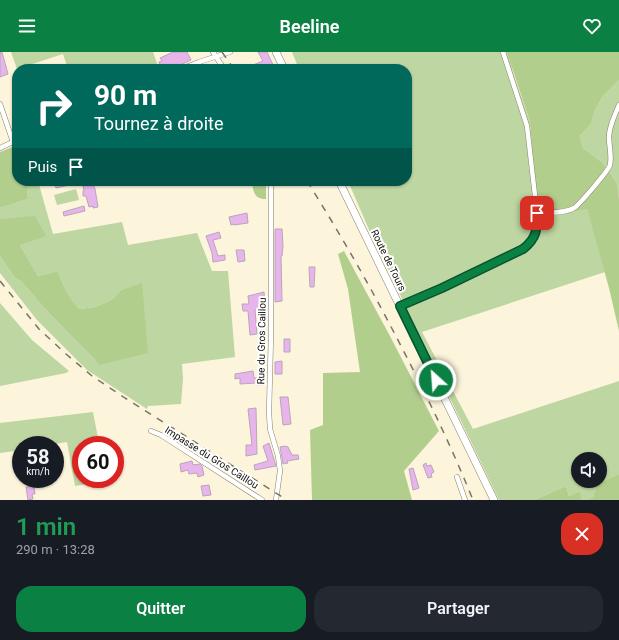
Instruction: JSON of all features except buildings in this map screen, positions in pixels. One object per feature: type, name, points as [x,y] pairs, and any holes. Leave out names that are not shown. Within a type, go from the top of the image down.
[{"type":"main road","points":[[276,52],[282,64]]},
{"type":"main road","name":"Route de Tours","points":[[341,186],[494,500]]},
{"type":"street","points":[[192,64],[215,54],[230,52]]},
{"type":"street","points":[[400,306],[442,288],[523,249],[532,242],[537,231],[537,213],[527,126],[504,52]]},
{"type":"street","points":[[215,54],[221,64]]},
{"type":"street","points":[[0,104],[12,134]]},
{"type":"street","points":[[537,213],[562,212],[574,208],[601,178],[609,167],[611,153],[609,137],[610,127],[619,105]]},
{"type":"street","points":[[0,148],[12,142]]},
{"type":"street","name":"Rue du Gros Caillou","points":[[271,186],[271,335],[269,412],[270,429],[278,456],[280,471],[276,500]]},
{"type":"street","name":"Impasse du Gros Caillou","points":[[151,431],[161,435],[262,500]]},
{"type":"street","points":[[457,477],[465,500]]},
{"type":"green space","points":[[11,52],[153,52],[157,64],[66,64],[63,54],[32,64],[15,64]]},
{"type":"green space","points":[[292,52],[509,52],[513,72],[530,122],[538,217],[587,208],[605,272],[422,332],[473,429],[619,381],[619,474],[607,479],[607,452],[571,452],[571,488],[596,488],[593,497],[582,500],[580,493],[569,496],[566,486],[534,500],[499,500],[370,232],[350,186],[412,186],[412,64],[297,64]]},
{"type":"green space","points":[[507,52],[619,52],[619,80],[603,96],[595,110],[591,124],[580,136],[583,148],[603,163],[617,183],[619,199],[619,331],[609,288],[587,209],[538,217],[530,122]]},
{"type":"green space","points":[[619,80],[619,199],[617,183],[603,163],[583,148],[580,136],[591,124],[595,110],[603,96]]},
{"type":"green space","points":[[12,147],[12,186],[29,186],[27,191],[28,199],[0,208],[0,152]]},
{"type":"green space","points":[[29,186],[39,186],[53,234],[122,222],[128,245],[197,233],[212,271],[228,271],[235,357],[182,364],[183,378],[181,404],[148,406],[147,409],[87,370],[37,320],[0,273],[0,256],[15,278],[21,281],[46,310],[96,359],[142,284],[121,290],[114,298],[105,303],[95,307],[80,309],[66,292],[58,271],[38,276],[20,245],[11,219],[0,219],[0,208],[28,199],[27,191]]},
{"type":"green space","points":[[253,186],[266,186],[266,199],[259,198],[254,191]]},
{"type":"green space","points":[[76,189],[79,200],[57,205],[54,195]]},
{"type":"green space","points":[[35,216],[46,236],[20,245],[38,276],[58,271],[66,292],[80,309],[95,307],[105,303],[114,298],[121,290],[142,283],[148,353],[99,365],[95,359],[46,310],[21,281],[15,278],[0,256],[0,219]]},
{"type":"green space","points":[[344,251],[439,431],[404,471],[412,500],[312,500],[310,430],[323,425],[323,373],[360,372],[348,289],[338,254]]},
{"type":"green space","points":[[0,303],[32,340],[69,371],[66,373],[0,386]]},
{"type":"green space","points":[[93,412],[98,436],[72,436],[72,470],[67,442],[64,442],[64,436],[12,436],[12,451],[0,453],[0,423]]},
{"type":"green space","points":[[619,474],[619,500],[586,500],[593,497],[596,488],[607,488],[607,479]]},
{"type":"green space","points":[[566,486],[569,496],[580,492],[582,500],[534,500]]},
{"type":"railway","points":[[222,52],[230,64]]},
{"type":"railway","points":[[310,186],[356,263],[391,327],[439,423],[473,500]]},
{"type":"railway","points":[[0,281],[39,329],[92,376],[287,500]]},
{"type":"route","points":[[436,380],[400,306],[442,288],[523,249],[532,242],[537,231],[537,213]]}]
